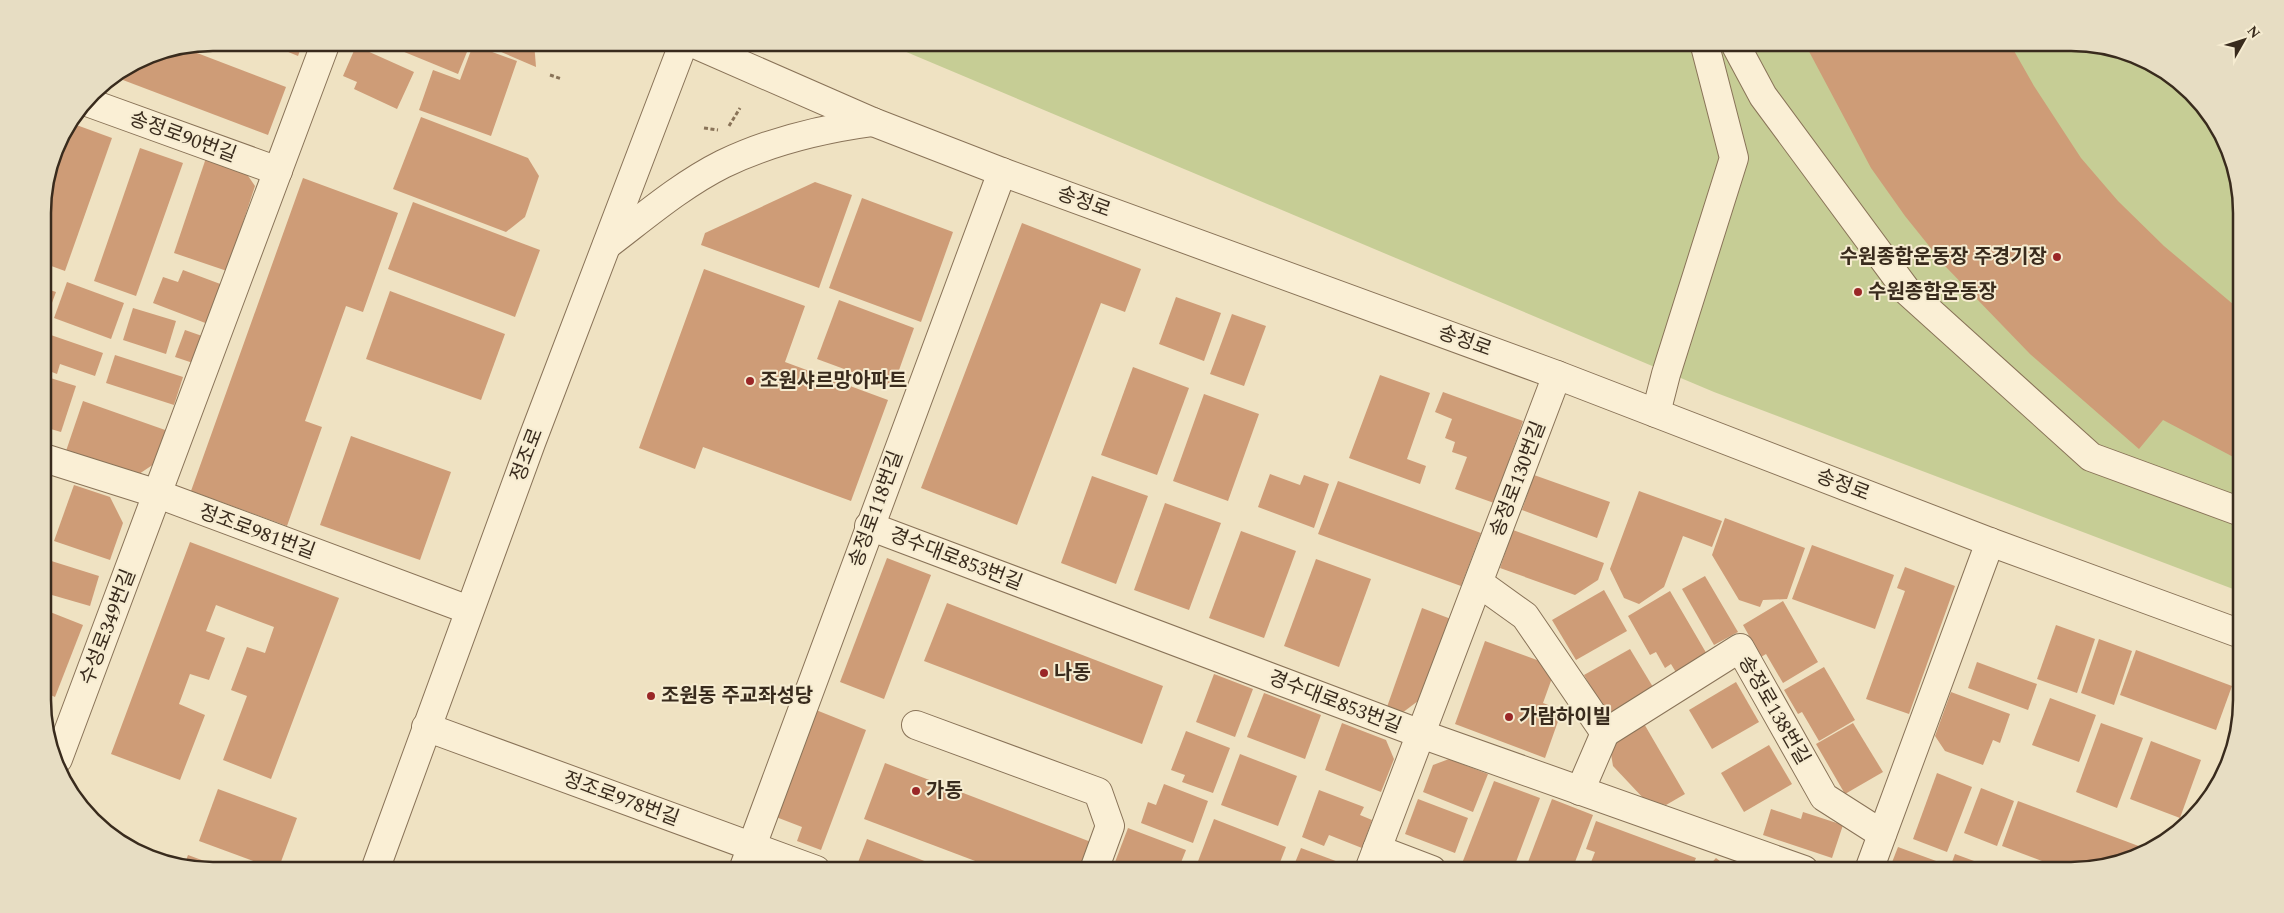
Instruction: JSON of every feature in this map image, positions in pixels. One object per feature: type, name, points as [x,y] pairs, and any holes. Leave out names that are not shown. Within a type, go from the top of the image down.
[{"type":"street","points":[[1656,413],[1734,158],[1706,51]]},
{"type":"street","points":[[1739,51],[1763,96],[1907,291],[2090,457],[2233,509]]},
{"type":"street","name":"수성로349번길","points":[[60,753],[322,52]]},
{"type":"street","name":"정조로","points":[[378,862],[469,610],[680,52]]},
{"type":"street","name":"송정로","points":[[712,52],[873,122],[1002,172],[1557,375],[1990,542],[2233,631]]},
{"type":"street","name":"송정로90번길","points":[[93,104],[278,171]]},
{"type":"street","points":[[607,246],[669,197],[722,165],[774,142],[827,128],[873,122]]},
{"type":"street","name":"송정로118번길","points":[[747,858],[1002,172]]},
{"type":"street","name":"송정로130번길","points":[[1373,860],[1557,375]]},
{"type":"street","name":"정조로981번길","points":[[51,460],[158,494],[469,610]]},
{"type":"street","name":"경수대로853번길","points":[[869,526],[1421,734],[1779,861]]},
{"type":"street","points":[[1872,861],[1990,542]]},
{"type":"street","points":[[1478,583],[1525,616],[1605,733],[1580,791]]},
{"type":"street","name":"송정로138번길","points":[[1605,733],[1740,648],[1824,797],[1882,834]]},
{"type":"street","points":[[916,725],[1098,792],[1110,826],[1097,862]]},
{"type":"street","name":"정조로978번길","points":[[426,727],[747,858],[768,862]]},
{"type":"path","points":[[550,75],[562,79]]},
{"type":"path","points":[[704,128],[726,131],[740,108]]},
{"type":"green space","name":"수원종합운동장","points":[[2071,51],[2102,54],[2123,60],[2161,79],[2178,91],[2193,106],[2216,142],[2230,182],[2233,213],[2233,589],[1714,392],[905,52]]},
{"type":"building","name":"수원종합운동장 주경기장","points":[[1809,51],[2014,51],[2034,86],[2081,158],[2118,201],[2164,246],[2233,304],[2233,457],[2163,420],[2139,449],[2030,354],[1946,267],[1905,216],[1871,168]]},
{"type":"building","points":[[288,52],[299,52],[298,56]]},
{"type":"building","points":[[353,52],[369,52],[414,72],[397,109],[354,89],[357,82],[343,76]]},
{"type":"building","points":[[404,52],[467,52],[458,74]]},
{"type":"building","points":[[470,52],[492,52],[517,61],[491,136],[419,110],[433,70],[460,80]]},
{"type":"building","points":[[501,52],[535,52],[536,67]]},
{"type":"building","points":[[196,53],[286,87],[268,135],[122,80],[161,60],[182,54]]},
{"type":"building","points":[[421,117],[528,158],[539,176],[525,217],[506,232],[393,189]]},
{"type":"building","points":[[78,125],[112,138],[65,271],[52,266],[52,203],[57,171],[68,142]]},
{"type":"building","points":[[140,148],[183,163],[136,296],[94,281]]},
{"type":"building","points":[[207,155],[242,167],[255,186],[227,271],[174,253]]},
{"type":"building","points":[[303,178],[398,213],[363,312],[346,306],[305,421],[322,427],[287,526],[191,491]]},
{"type":"building","points":[[815,182],[852,195],[819,288],[701,245],[705,233]]},
{"type":"building","points":[[862,198],[953,232],[921,322],[829,288]]},
{"type":"building","points":[[413,202],[540,250],[515,317],[388,269]]},
{"type":"building","points":[[1022,223],[1141,269],[1125,312],[1101,303],[1017,525],[921,488]]},
{"type":"building","name":"조원샤르망아파트","points":[[704,269],[805,306],[785,362],[888,400],[851,501],[703,447],[695,469],[639,448]]},
{"type":"building","points":[[183,270],[223,285],[208,324],[153,303],[163,277],[178,282]]},
{"type":"building","points":[[67,282],[124,303],[111,339],[54,318]]},
{"type":"building","points":[[52,291],[56,292],[52,303]]},
{"type":"building","points":[[390,291],[505,334],[481,400],[366,359]]},
{"type":"building","points":[[1176,297],[1221,313],[1204,361],[1159,344]]},
{"type":"building","points":[[839,300],[914,328],[893,387],[817,359]]},
{"type":"building","points":[[133,308],[176,321],[166,354],[123,340]]},
{"type":"building","points":[[1232,314],[1266,326],[1244,386],[1210,374]]},
{"type":"building","points":[[185,330],[205,337],[196,364],[175,357]]},
{"type":"building","points":[[52,335],[103,353],[95,376],[60,364],[57,374],[52,372]]},
{"type":"building","points":[[115,355],[183,377],[174,405],[106,383]]},
{"type":"building","points":[[1133,367],[1189,388],[1157,475],[1101,455]]},
{"type":"building","points":[[1380,375],[1430,393],[1407,459],[1426,466],[1420,484],[1349,458]]},
{"type":"building","points":[[52,378],[76,386],[61,432],[52,429]]},
{"type":"building","points":[[1443,392],[1523,421],[1494,503],[1455,489],[1467,457],[1452,452],[1455,442],[1445,438],[1452,419],[1435,412]]},
{"type":"building","points":[[1204,394],[1259,414],[1228,501],[1173,481]]},
{"type":"building","points":[[83,401],[168,431],[157,462],[136,476],[66,451]]},
{"type":"building","points":[[351,436],[451,472],[420,560],[320,525]]},
{"type":"building","points":[[1270,474],[1300,485],[1304,475],[1329,484],[1314,528],[1258,507]]},
{"type":"building","points":[[1534,475],[1610,502],[1597,538],[1522,510]]},
{"type":"building","points":[[1092,476],[1148,496],[1116,584],[1061,563]]},
{"type":"building","points":[[1338,481],[1481,533],[1461,586],[1318,534]]},
{"type":"building","points":[[74,485],[110,497],[123,523],[110,560],[54,541]]},
{"type":"building","points":[[1639,491],[1722,521],[1712,547],[1683,536],[1664,587],[1639,604],[1624,598],[1610,569]]},
{"type":"building","points":[[1165,503],[1221,523],[1189,610],[1134,590]]},
{"type":"building","points":[[1725,518],[1805,548],[1787,599],[1763,600],[1760,607],[1739,600],[1712,555]]},
{"type":"building","points":[[1513,530],[1604,563],[1598,580],[1575,595],[1500,568]]},
{"type":"building","points":[[1241,531],[1296,551],[1264,638],[1209,618]]},
{"type":"building","points":[[190,542],[339,598],[271,779],[223,760],[247,696],[231,690],[247,647],[265,653],[274,627],[216,605],[206,631],[225,638],[209,680],[190,674],[179,704],[205,715],[180,780],[111,754]]},
{"type":"building","points":[[1812,545],[1894,575],[1875,629],[1792,599]]},
{"type":"building","points":[[887,558],[931,575],[884,699],[840,682]]},
{"type":"building","points":[[1316,559],[1371,579],[1339,667],[1284,646]]},
{"type":"building","points":[[51,561],[99,576],[90,606],[51,595]]},
{"type":"building","points":[[1905,567],[1955,586],[1909,714],[1866,699],[1905,591],[1897,588]]},
{"type":"building","points":[[1705,576],[1738,632],[1714,645],[1682,589]]},
{"type":"building","points":[[1604,590],[1627,631],[1576,660],[1552,620]]},
{"type":"building","points":[[1670,591],[1708,656],[1677,674],[1671,664],[1665,668],[1656,652],[1650,655],[1628,616]]},
{"type":"building","points":[[1783,601],[1818,662],[1783,683],[1766,654],[1761,657],[1743,625]]},
{"type":"building","name":"나동","points":[[947,603],[1163,686],[1142,744],[924,661]]},
{"type":"building","points":[[1422,608],[1451,619],[1422,698],[1402,713],[1387,707]]},
{"type":"building","points":[[51,612],[83,625],[55,697],[51,695]]},
{"type":"building","points":[[2056,625],[2095,639],[2077,693],[2037,679]]},
{"type":"building","points":[[2099,639],[2132,651],[2114,705],[2081,693]]},
{"type":"building","name":"가람하이빌","points":[[1485,641],[1556,667],[1543,703],[1562,710],[1545,758],[1455,724]]},
{"type":"building","points":[[1630,649],[1656,692],[1609,719],[1584,675]]},
{"type":"building","points":[[2136,650],[2232,686],[2216,730],[2120,695]]},
{"type":"building","points":[[1977,662],[2037,684],[2028,710],[1968,688]]},
{"type":"building","points":[[1824,667],[1855,720],[1819,741],[1802,712],[1798,714],[1784,690]]},
{"type":"building","points":[[1214,674],[1253,689],[1235,737],[1196,722]]},
{"type":"building","points":[[1736,682],[1759,722],[1712,749],[1689,710]]},
{"type":"building","points":[[1951,692],[2010,714],[2000,743],[1993,740],[1983,765],[1945,751],[1935,736]]},
{"type":"building","points":[[1264,693],[1321,715],[1305,759],[1247,737]]},
{"type":"building","points":[[2050,698],[2096,715],[2079,762],[2032,745]]},
{"type":"building","points":[[816,710],[866,730],[821,850],[797,841],[802,827],[776,817]]},
{"type":"building","points":[[1643,722],[1685,794],[1666,805],[1645,800],[1613,766],[1610,748],[1613,739]]},
{"type":"building","points":[[1342,723],[1386,740],[1394,759],[1381,792],[1325,770]]},
{"type":"building","points":[[1853,723],[1883,772],[1845,794],[1816,744]]},
{"type":"building","points":[[2101,723],[2143,738],[2117,808],[2076,792]]},
{"type":"building","points":[[1186,731],[1230,748],[1213,793],[1182,782],[1185,775],[1171,770]]},
{"type":"building","points":[[2151,741],[2201,760],[2180,818],[2130,799]]},
{"type":"building","points":[[1769,745],[1792,784],[1744,812],[1721,773]]},
{"type":"building","points":[[1240,754],[1297,776],[1278,826],[1221,805]]},
{"type":"building","points":[[1449,759],[1488,774],[1473,812],[1423,792],[1433,765]]},
{"type":"building","name":"가동","points":[[885,763],[1091,842],[1083,862],[977,862],[864,819]]},
{"type":"building","points":[[1937,773],[1972,787],[1947,852],[1913,839]]},
{"type":"building","points":[[1494,781],[1540,798],[1516,861],[1463,861]]},
{"type":"building","points":[[1164,784],[1208,801],[1193,843],[1141,823],[1148,802],[1156,805]]},
{"type":"building","points":[[1981,788],[2014,801],[1997,846],[1964,833]]},
{"type":"building","points":[[218,789],[297,818],[281,862],[256,862],[199,841]]},
{"type":"building","points":[[1319,790],[1364,807],[1360,815],[1372,820],[1362,848],[1329,835],[1324,846],[1302,837]]},
{"type":"building","points":[[1418,799],[1468,818],[1455,853],[1405,834]]},
{"type":"building","points":[[1552,799],[1593,815],[1575,861],[1528,861]]},
{"type":"building","points":[[2018,801],[2139,846],[2102,859],[2042,861],[2002,846]]},
{"type":"building","points":[[1771,809],[1801,819],[1803,812],[1843,825],[1832,858],[1763,835]]},
{"type":"building","points":[[1214,819],[1286,847],[1280,861],[1198,861]]},
{"type":"building","points":[[1596,821],[1696,858],[1695,861],[1591,861],[1595,852],[1586,849]]},
{"type":"building","points":[[1128,828],[1186,850],[1181,861],[1115,862]]},
{"type":"building","points":[[867,839],[926,862],[858,862]]},
{"type":"building","points":[[1898,847],[1936,861],[1892,861]]},
{"type":"building","points":[[1301,848],[1337,861],[1296,861]]},
{"type":"building","points":[[1955,854],[1974,861],[1952,861]]},
{"type":"building","points":[[188,855],[205,861],[192,860],[187,859]]},
{"type":"place","name":"수원종합운동장 주경기장","points":[[2057,257]]},
{"type":"place","name":"수원종합운동장","points":[[1858,292]]},
{"type":"place","name":"조원샤르망아파트","points":[[750,381]]},
{"type":"place","name":"나동","points":[[1044,673]]},
{"type":"place","name":"조원동 주교좌성당","points":[[651,696]]},
{"type":"place","name":"가람하이빌","points":[[1509,717]]},
{"type":"place","name":"가동","points":[[916,791]]}]
